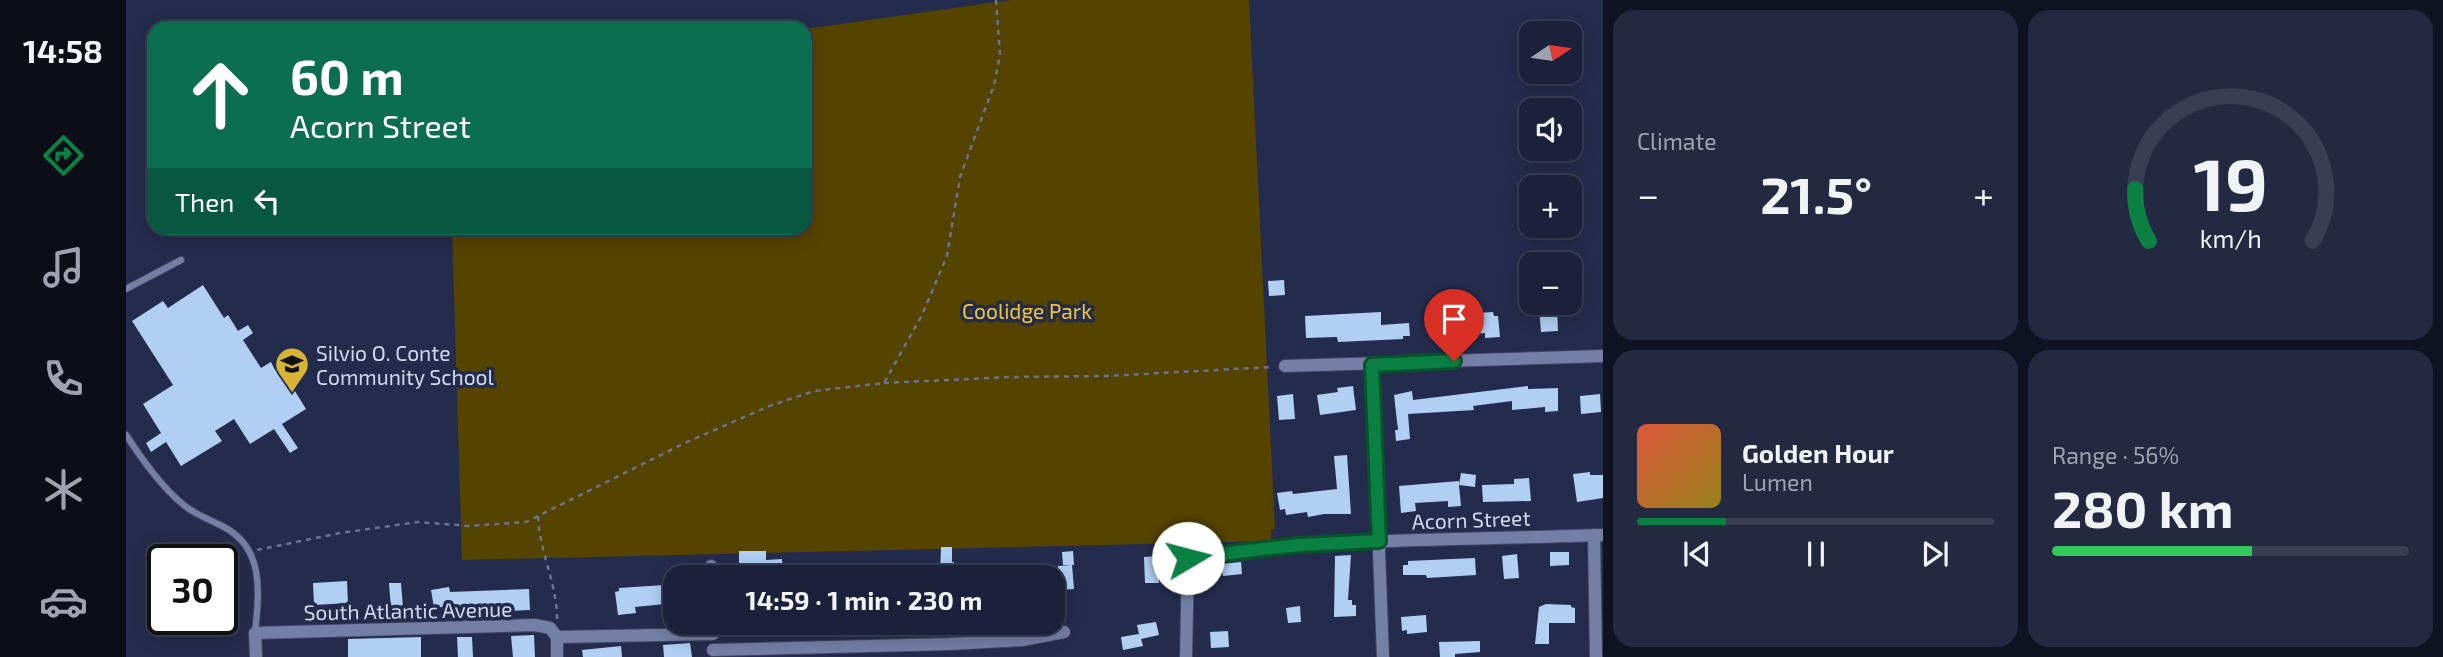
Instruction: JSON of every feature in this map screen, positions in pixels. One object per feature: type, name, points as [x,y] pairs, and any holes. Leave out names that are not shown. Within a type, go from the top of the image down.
[{"type":"street","points":[[1285,366],[1603,356]]},
{"type":"street","points":[[1372,365],[1383,657]]},
{"type":"street","points":[[1596,657],[1599,535]]},
{"type":"street","name":"Acorn Street","points":[[1186,657],[1188,558],[1298,545],[1599,535]]},
{"type":"street","name":"South Atlantic Avenue","points":[[255,633],[535,625],[550,628],[557,637]]},
{"type":"street","points":[[557,657],[557,637],[663,632]]},
{"type":"street","points":[[255,633],[256,657]]},
{"type":"street","points":[[713,635],[713,653],[949,645],[1023,640],[1048,635]]},
{"type":"lane","points":[[126,289],[181,260]]},
{"type":"lane","points":[[126,435],[173,495],[187,508],[244,540],[254,560],[257,579],[255,633]]},
{"type":"lane","points":[[126,450],[134,445]]},
{"type":"path","points":[[884,383],[922,316],[947,256],[960,177],[994,85],[999,55],[996,0]]},
{"type":"path","points":[[249,551],[340,533],[418,522],[469,526],[526,522],[687,442],[772,405],[814,391],[884,383],[1105,376],[1285,366]]},
{"type":"path","points":[[538,516],[538,530],[557,600],[557,637]]},
{"type":"green space","name":"Coolidge Park","points":[[1011,0],[1249,0],[1275,529],[1271,529],[1271,541],[462,560],[452,235],[812,235],[812,28]]},
{"type":"building","points":[[1284,280],[1285,295],[1269,296],[1268,281]]},
{"type":"building","points":[[203,285],[224,318],[228,315],[238,331],[248,325],[253,333],[243,340],[261,368],[271,362],[275,370],[280,367],[306,409],[282,424],[298,448],[290,453],[274,429],[250,444],[234,419],[215,431],[222,441],[181,466],[166,442],[151,452],[146,443],[161,433],[143,404],[173,385],[132,321],[163,301],[168,308]]},
{"type":"building","points":[[1461,309],[1462,314],[1493,312],[1494,316],[1498,316],[1500,337],[1485,338],[1485,333],[1458,336],[1458,332],[1453,333],[1450,310]]},
{"type":"building","points":[[1381,312],[1381,325],[1409,323],[1410,336],[1403,336],[1403,339],[1338,342],[1337,337],[1306,338],[1305,316]]},
{"type":"building","points":[[1540,315],[1557,315],[1558,331],[1541,332]]},
{"type":"building","points":[[1353,386],[1356,410],[1320,415],[1317,395],[1338,392],[1337,388]]},
{"type":"building","points":[[1528,386],[1528,389],[1558,388],[1558,411],[1545,412],[1545,407],[1512,410],[1512,401],[1473,406],[1474,410],[1408,414],[1410,439],[1396,441],[1395,430],[1398,430],[1394,395],[1412,391],[1413,400]]},
{"type":"building","points":[[1293,394],[1295,419],[1279,420],[1277,396]]},
{"type":"building","points":[[1600,394],[1601,412],[1581,414],[1580,396]]},
{"type":"building","points":[[1347,455],[1351,514],[1308,517],[1307,512],[1286,515],[1285,509],[1280,510],[1277,493],[1337,489],[1334,456]]},
{"type":"building","points":[[1590,472],[1590,475],[1603,475],[1603,498],[1577,502],[1573,474]]},
{"type":"building","points":[[1461,473],[1476,475],[1475,487],[1459,485]]},
{"type":"building","points":[[1529,478],[1531,501],[1483,502],[1482,485],[1514,484],[1514,479]]},
{"type":"building","points":[[1459,481],[1461,506],[1448,507],[1448,501],[1415,503],[1416,511],[1401,513],[1399,486]]},
{"type":"building","points":[[941,547],[952,547],[954,565],[940,565]]},
{"type":"building","points":[[739,551],[766,551],[766,560],[782,559],[782,565],[739,565]]},
{"type":"building","points":[[1073,551],[1074,565],[1063,565],[1062,552]]},
{"type":"building","points":[[1550,552],[1569,552],[1569,565],[1550,566]]},
{"type":"building","points":[[1517,554],[1519,578],[1504,579],[1502,556]]},
{"type":"building","points":[[1351,555],[1348,600],[1352,600],[1352,605],[1356,605],[1356,616],[1334,617],[1335,556]]},
{"type":"building","points":[[1157,556],[1159,583],[1145,583],[1144,557]]},
{"type":"building","points":[[1475,558],[1476,575],[1427,578],[1426,575],[1403,575],[1403,565],[1408,565],[1408,561]]},
{"type":"building","points":[[1241,562],[1242,574],[1223,576],[1221,564]]},
{"type":"building","points":[[1072,565],[1074,589],[1065,590],[1065,566]]},
{"type":"building","points":[[347,581],[348,603],[314,605],[313,583]]},
{"type":"building","points":[[389,583],[401,583],[403,608],[391,609]]},
{"type":"building","points":[[663,585],[663,604],[635,607],[636,613],[618,615],[615,592],[619,591],[619,588]]},
{"type":"building","points":[[449,587],[450,592],[529,589],[530,610],[460,613],[460,605],[434,608],[431,590]]},
{"type":"building","points":[[1546,604],[1571,605],[1575,608],[1575,623],[1549,623],[1549,644],[1535,644],[1539,607]]},
{"type":"building","points":[[1300,606],[1301,622],[1288,623],[1286,608]]},
{"type":"building","points":[[1426,615],[1427,632],[1407,634],[1407,630],[1402,631],[1401,617]]},
{"type":"building","points":[[1156,622],[1159,635],[1141,639],[1143,646],[1123,650],[1121,637],[1139,634],[1137,625]]},
{"type":"building","points":[[1228,631],[1229,647],[1211,648],[1210,632]]},
{"type":"building","points":[[534,635],[535,657],[513,657],[511,636]]},
{"type":"building","points":[[421,637],[421,657],[348,657],[348,639]]},
{"type":"building","points":[[457,637],[472,637],[473,657],[458,657]]},
{"type":"building","points":[[1480,641],[1480,652],[1440,657],[1439,642]]},
{"type":"building","points":[[690,643],[692,657],[664,657],[663,645]]},
{"type":"building","points":[[621,646],[622,657],[583,657],[582,650]]},
{"type":"place","name":"Silvio O. Conte Community School","points":[[292,394]]},
{"type":"route","points":[[1188,558],[1298,545],[1379,541],[1372,365],[1454,361]]}]
